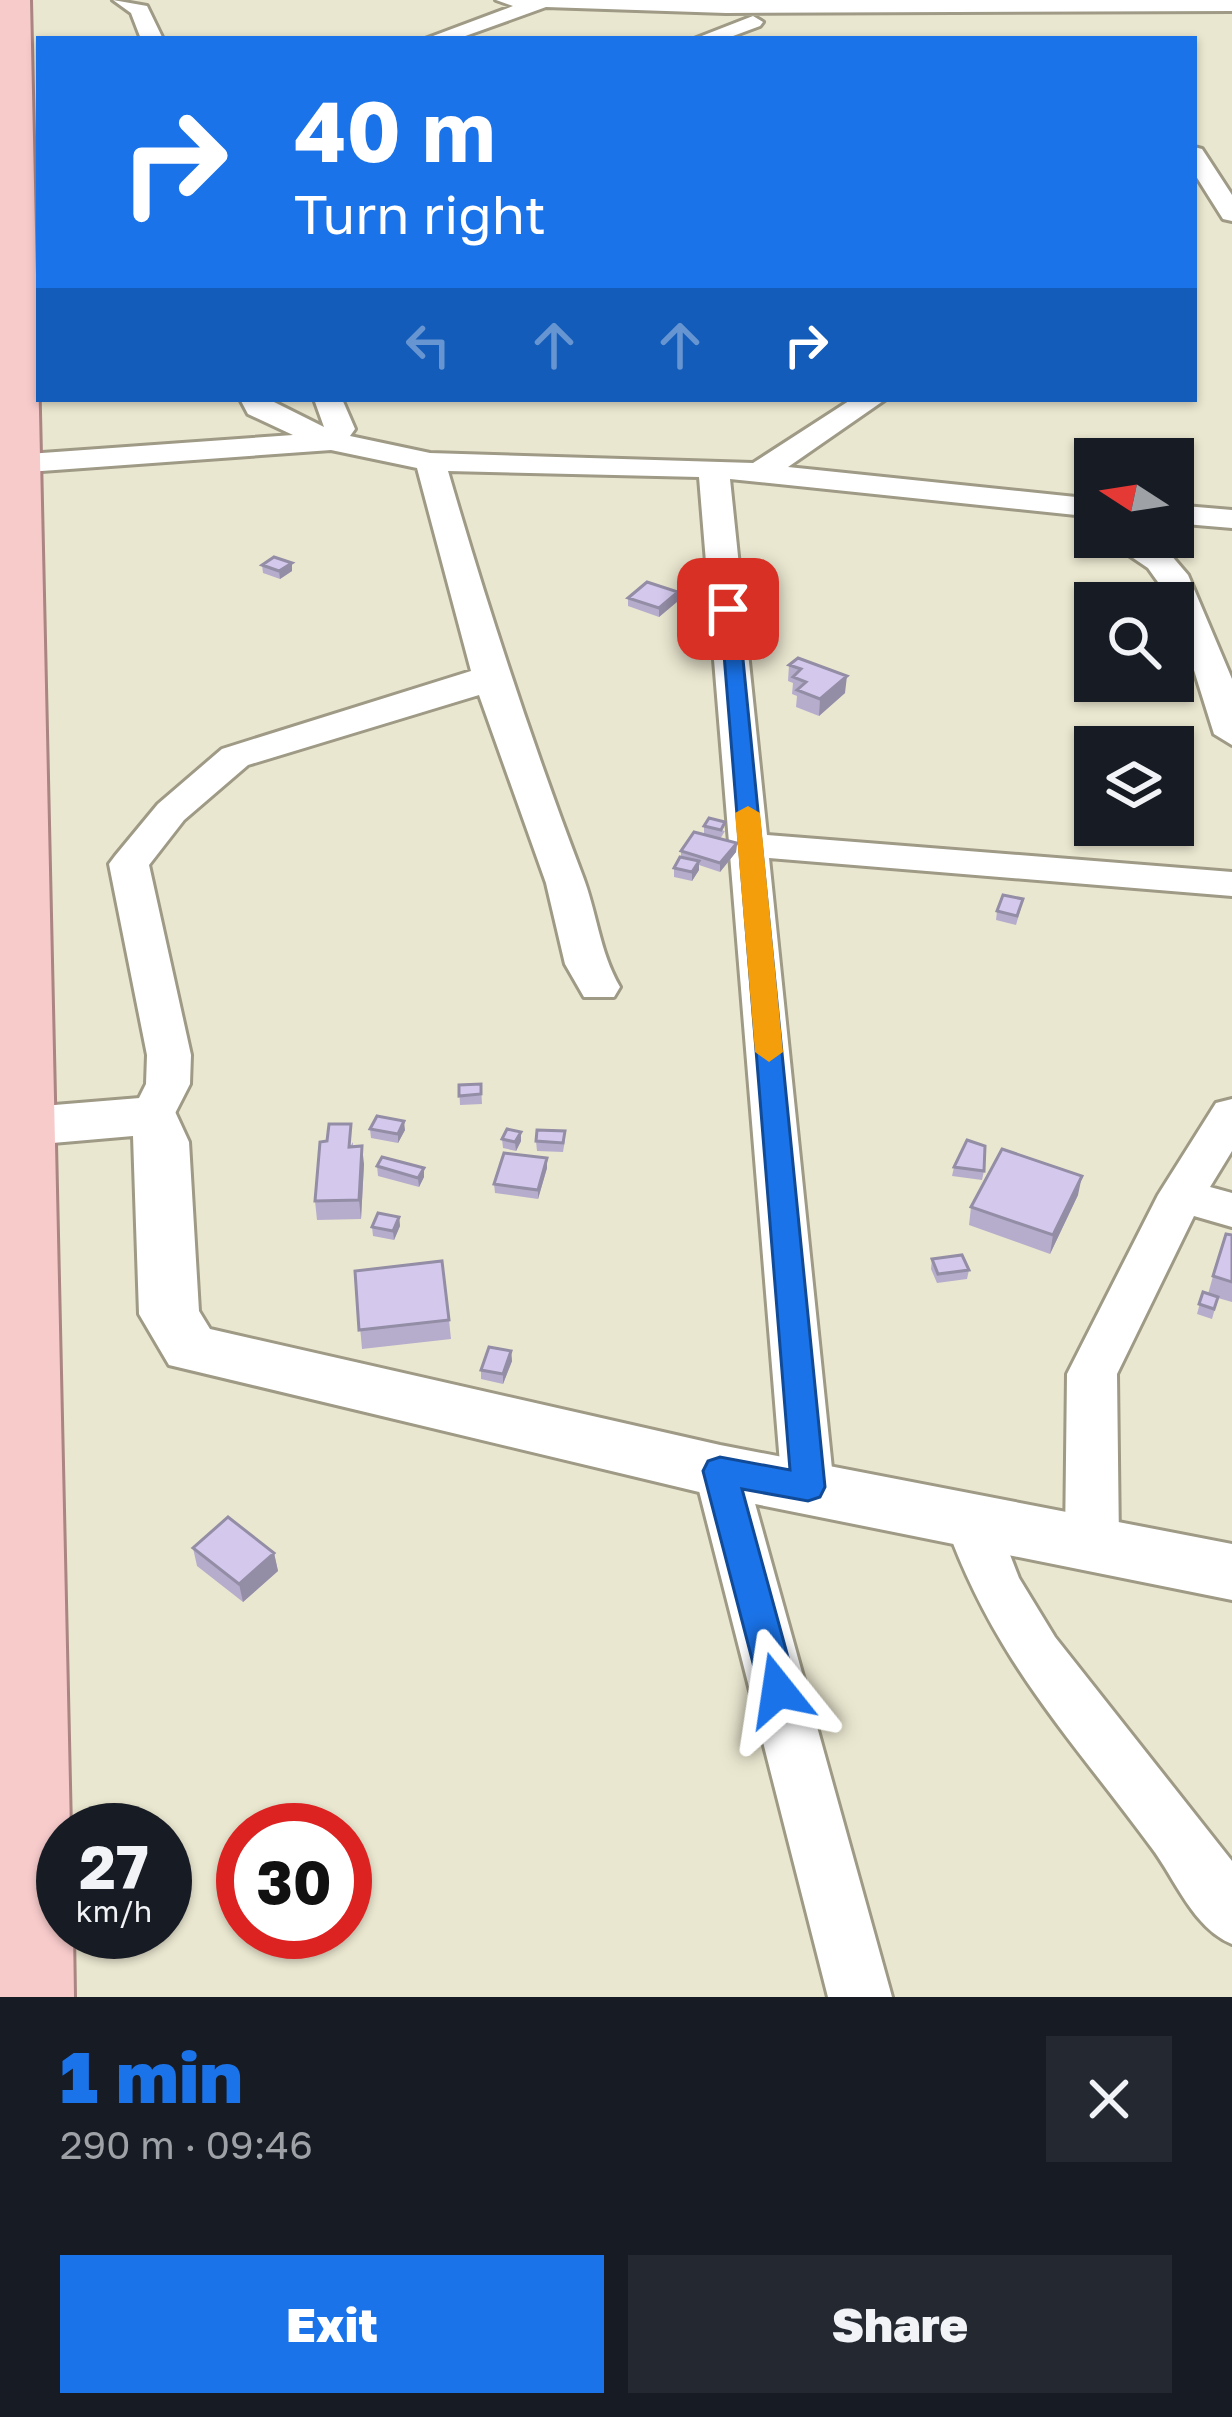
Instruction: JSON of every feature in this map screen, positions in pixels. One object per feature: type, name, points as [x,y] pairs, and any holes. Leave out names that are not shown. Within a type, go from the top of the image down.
[{"type":"highway","points":[[9,24],[17,149],[14,464],[7,543],[18,1127],[24,1997]]},
{"type":"street","points":[[123,0],[140,10],[151,36]]},
{"type":"street","points":[[506,0],[1103,10],[1232,5]]},
{"type":"street","points":[[445,36],[549,1]]},
{"type":"street","points":[[718,36],[761,26],[726,7]]},
{"type":"street","points":[[1197,161],[1232,214]]},
{"type":"street","points":[[255,402],[258,408],[331,441],[430,462],[733,472],[1074,506]]},
{"type":"street","points":[[14,464],[331,441],[340,429],[329,402]]},
{"type":"street","points":[[733,472],[866,402]]},
{"type":"street","points":[[430,462],[489,674],[566,883],[586,964],[599,987]]},
{"type":"street","points":[[733,472],[751,845],[808,1487]]},
{"type":"street","points":[[1194,516],[1232,519]]},
{"type":"street","points":[[1155,558],[1187,609],[1232,734]]},
{"type":"street","points":[[489,674],[472,686],[235,757],[170,812],[129,864],[169,1054],[168,1084],[152,1116],[162,1142],[169,1314],[190,1348],[720,1471],[1232,1572]]},
{"type":"street","points":[[751,845],[1232,884]]},
{"type":"street","points":[[1091,1542],[1092,1374],[1181,1195],[1232,1114]]},
{"type":"street","points":[[18,1127],[152,1116]]},
{"type":"street","points":[[1181,1195],[1232,1210]]},
{"type":"street","points":[[720,1471],[860,1997]]},
{"type":"street","points":[[971,1519],[995,1586],[1035,1654],[1175,1830],[1232,1915]]},
{"type":"building","points":[[274,557],[292,563],[279,571],[262,565]]},
{"type":"building","points":[[647,582],[678,592],[659,608],[628,598]]},
{"type":"building","points":[[798,658],[847,676],[820,699],[797,690],[806,682],[793,677],[801,669],[789,665]]},
{"type":"building","points":[[709,818],[725,822],[721,830],[704,826]]},
{"type":"building","points":[[694,832],[737,843],[720,863],[681,851]]},
{"type":"building","points":[[680,857],[699,861],[692,872],[674,868]]},
{"type":"building","points":[[1003,895],[1023,899],[1017,916],[997,911]]},
{"type":"building","points":[[481,1084],[481,1094],[459,1096],[459,1085]]},
{"type":"building","points":[[377,1116],[404,1121],[398,1134],[370,1129]]},
{"type":"building","points":[[329,1124],[351,1124],[349,1147],[362,1146],[359,1200],[315,1201],[320,1142],[327,1141]]},
{"type":"building","points":[[507,1129],[521,1132],[515,1142],[502,1139]]},
{"type":"building","points":[[537,1130],[565,1131],[563,1143],[536,1141]]},
{"type":"building","points":[[967,1140],[985,1146],[984,1171],[954,1167]]},
{"type":"building","points":[[1002,1149],[1082,1176],[1053,1235],[971,1207]]},
{"type":"building","points":[[504,1153],[547,1158],[538,1190],[494,1184]]},
{"type":"building","points":[[382,1157],[424,1168],[418,1178],[377,1166]]},
{"type":"building","points":[[378,1213],[399,1217],[393,1231],[372,1227]]},
{"type":"building","points":[[1226,1234],[1232,1235],[1232,1282],[1213,1276]]},
{"type":"building","points":[[962,1255],[969,1270],[938,1274],[932,1259]]},
{"type":"building","points":[[442,1261],[449,1320],[359,1330],[355,1271]]},
{"type":"building","points":[[1203,1292],[1218,1297],[1214,1309],[1199,1304]]},
{"type":"building","points":[[489,1347],[511,1351],[503,1374],[481,1370]]},
{"type":"building","points":[[228,1517],[274,1553],[239,1584],[193,1548]]},
{"type":"slow traffic","points":[[748,813],[769,1052]]},
{"type":"route","points":[[728,609],[808,1487],[720,1471],[778,1690]]}]
